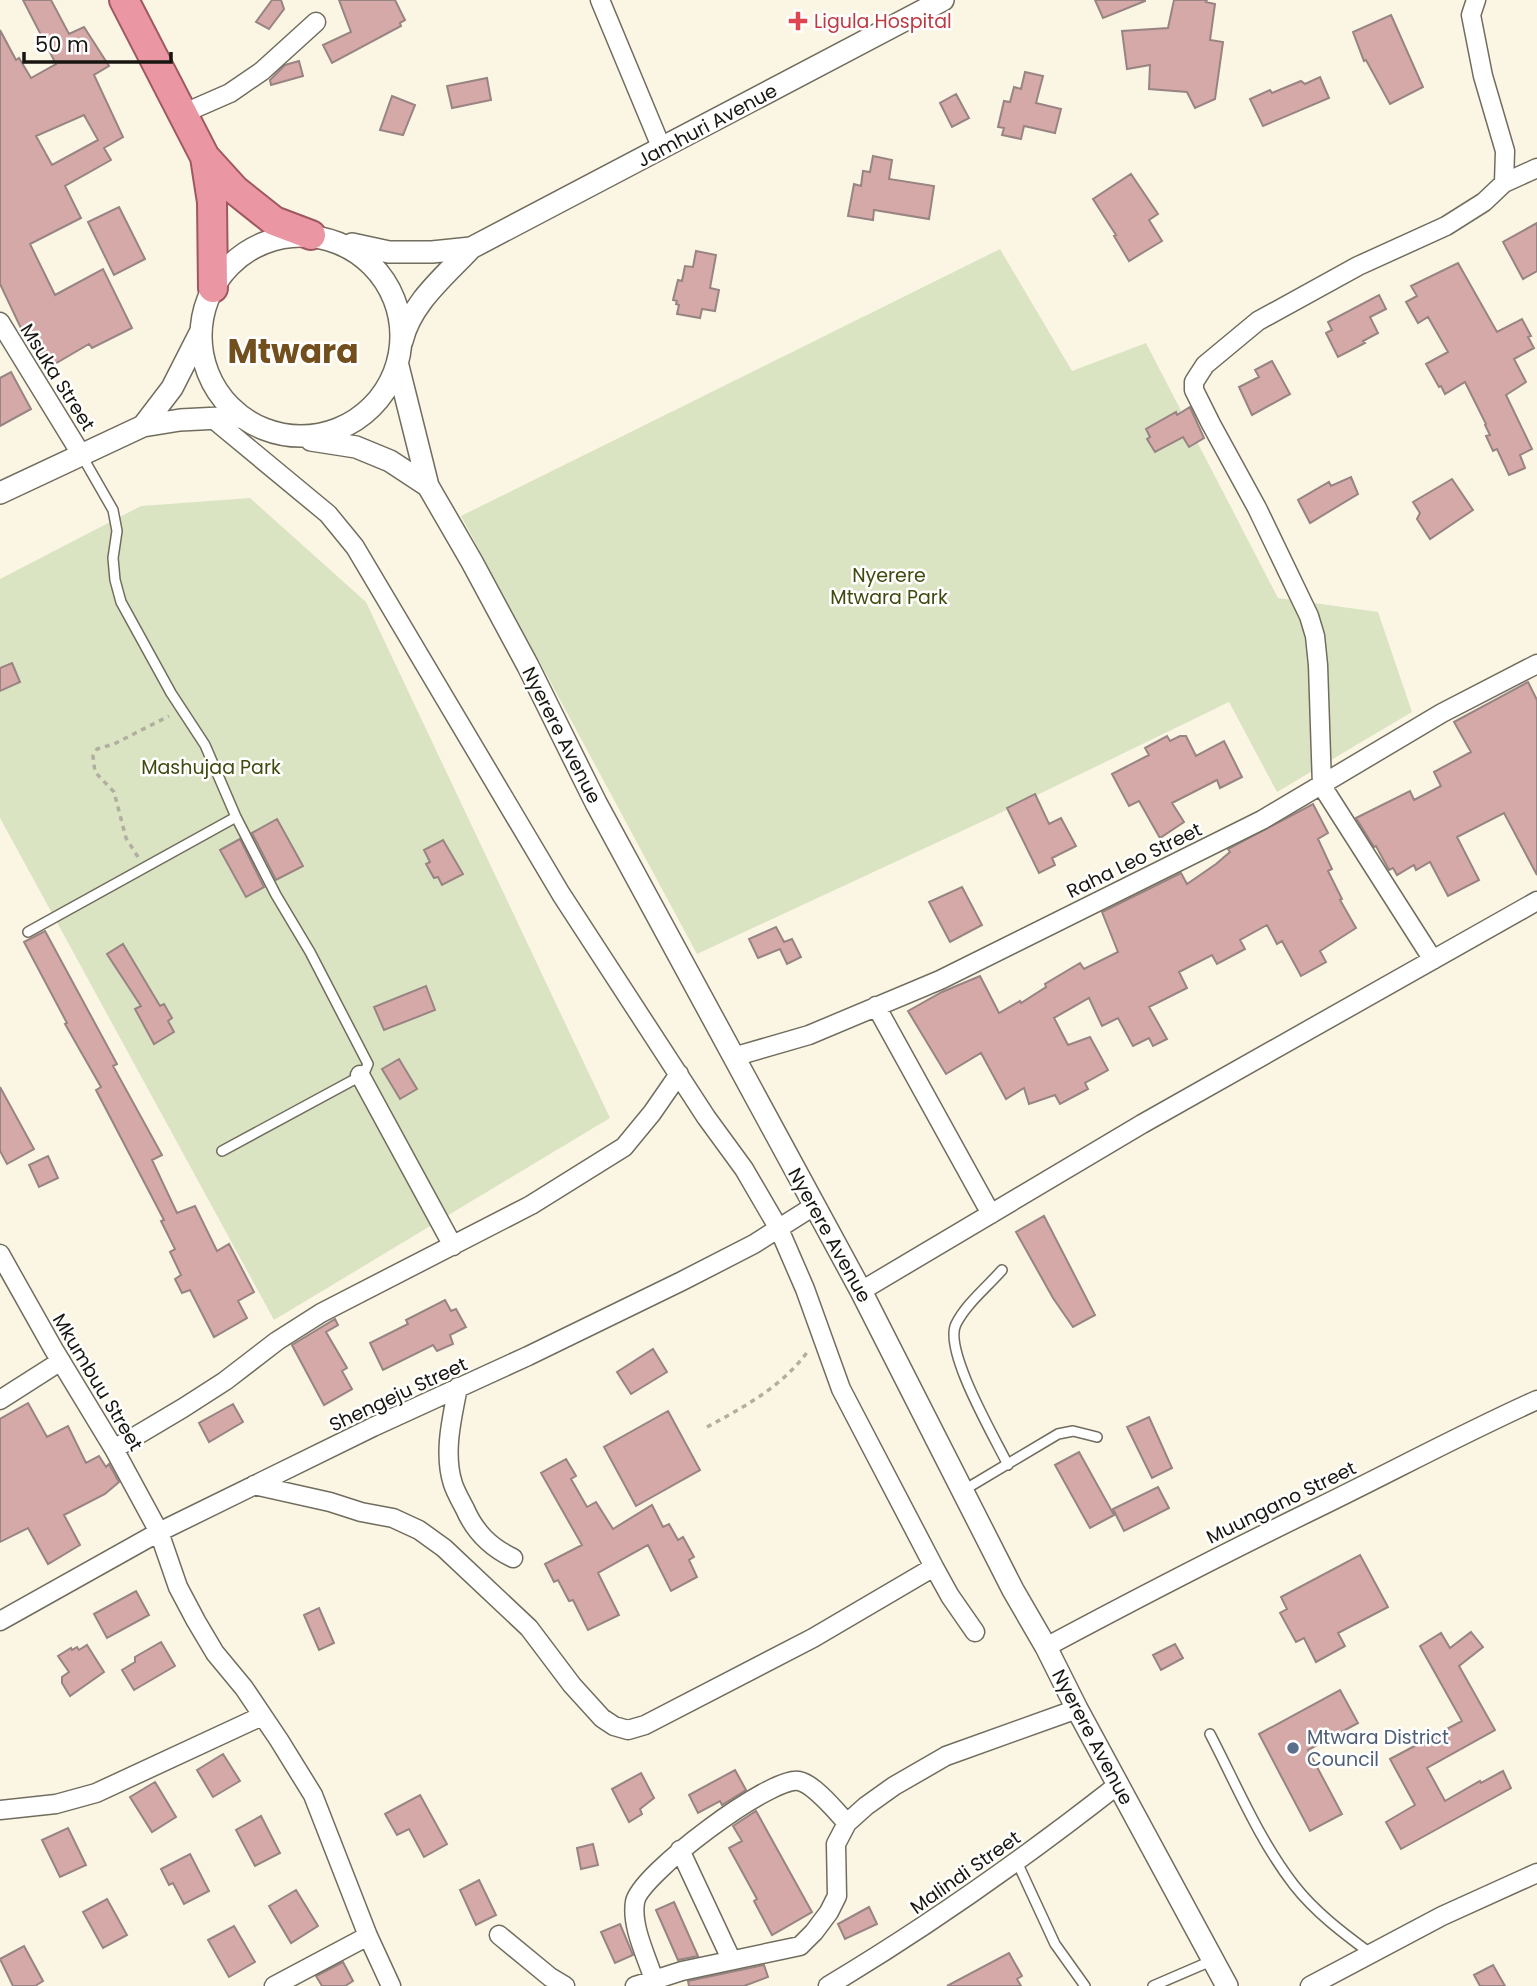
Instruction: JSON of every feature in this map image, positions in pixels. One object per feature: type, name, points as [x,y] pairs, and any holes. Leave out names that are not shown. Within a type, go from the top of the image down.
[{"type":"highway","points":[[124,0],[205,157],[235,190],[274,221],[323,238]]},
{"type":"highway","points":[[205,157],[212,202],[213,288]]},
{"type":"street","points":[[600,0],[662,149]]},
{"type":"street","name":"Jamhuri Avenue","points":[[471,248],[943,0]]},
{"type":"street","points":[[1476,0],[1471,15],[1483,76],[1505,151],[1504,183]]},
{"type":"street","points":[[182,114],[230,93],[279,57],[316,22]]},
{"type":"street","points":[[1433,960],[1322,786],[1318,665],[1315,636],[1309,615],[1257,509],[1210,424],[1194,390],[1194,382],[1205,365],[1258,321],[1358,266],[1446,226],[1484,202],[1504,183],[1537,168]]},
{"type":"street","points":[[323,238],[364,256],[386,280],[399,309],[402,341]]},
{"type":"street","points":[[143,426],[172,388],[200,333],[213,288],[237,258],[249,251],[272,239],[323,238],[389,252],[471,248]]},
{"type":"street","points":[[296,438],[329,434],[359,419],[383,396],[398,366],[407,323],[426,296],[471,248]]},
{"type":"street","name":"Msuka Street","points":[[0,323],[81,454]]},
{"type":"street","points":[[200,333],[204,365],[218,394],[239,417],[266,432],[356,447],[390,461],[428,486]]},
{"type":"street","points":[[398,366],[428,486]]},
{"type":"street","points":[[0,493],[143,426],[180,420],[239,417]]},
{"type":"street","points":[[212,418],[328,514],[355,547],[561,894],[706,1117],[744,1169],[779,1229],[806,1289],[841,1389],[934,1567],[975,1632]]},
{"type":"street","name":"Nyerere Avenue","points":[[428,486],[515,643],[576,765],[860,1291],[1013,1590],[1227,1986]]},
{"type":"street","name":"Raha Leo Street","points":[[733,1057],[809,1035],[940,980],[1262,820],[1442,713],[1536,668]]},
{"type":"street","points":[[860,1291],[1142,1124],[1537,901]]},
{"type":"street","points":[[876,1006],[991,1214]]},
{"type":"street","points":[[114,1449],[194,1402],[277,1341],[321,1313],[531,1205],[624,1147],[679,1074]]},
{"type":"street","points":[[360,1075],[453,1246]]},
{"type":"street","name":"Shengeju Street","points":[[0,1621],[159,1532],[706,1269],[754,1244],[814,1206]]},
{"type":"street","name":"Mkumbuu Street","points":[[0,1254],[114,1449],[159,1532],[178,1587],[196,1621],[313,1795],[368,1936],[391,1986]]},
{"type":"street","points":[[0,1401],[61,1361]]},
{"type":"street","points":[[458,1387],[449,1452],[453,1483],[472,1524],[491,1546],[513,1558]]},
{"type":"street","name":"Muungano Street","points":[[1046,1647],[1229,1550],[1448,1441],[1537,1400]]},
{"type":"street","points":[[254,1485],[330,1502],[361,1513],[393,1518],[418,1530],[444,1548],[529,1628],[601,1718],[628,1730],[645,1725],[813,1639],[934,1567]]},
{"type":"street","points":[[635,1986],[731,1959],[800,1946],[829,1912],[837,1896],[836,1844],[847,1823],[894,1786],[946,1756],[1077,1709]]},
{"type":"street","points":[[0,1810],[56,1804],[96,1793],[262,1716]]},
{"type":"street","points":[[654,1980],[635,1916],[635,1899],[650,1878],[680,1850],[755,1798],[777,1785],[791,1781],[800,1781],[812,1788],[847,1823]]},
{"type":"street","name":"Malindi Street","points":[[828,1986],[943,1914],[1017,1862],[1119,1784]]},
{"type":"street","points":[[680,1850],[731,1959]]},
{"type":"street","points":[[1310,1986],[1443,1916],[1537,1873]]},
{"type":"street","points":[[274,1986],[368,1936]]},
{"type":"street","points":[[499,1936],[565,1986]]},
{"type":"lane","points":[[81,454],[113,510],[117,531],[113,558],[121,602],[205,746],[236,817],[368,1064],[360,1075],[222,1151]]},
{"type":"lane","points":[[28,932],[236,817]]},
{"type":"lane","points":[[1002,1270],[966,1309],[954,1327],[954,1340],[958,1360],[971,1391],[1008,1465]]},
{"type":"lane","points":[[964,1490],[1058,1434],[1073,1431],[1097,1437]]},
{"type":"lane","points":[[1210,1734],[1290,1879],[1337,1929],[1370,1953]]},
{"type":"lane","points":[[1017,1862],[1055,1944],[1085,1986]]},
{"type":"lane","points":[[1153,1986],[1165,1984],[1213,1960]]},
{"type":"path","points":[[147,866],[126,838],[114,792],[94,772],[93,756],[97,749],[114,744],[167,717],[180,706]]},
{"type":"path","points":[[706,1427],[734,1413],[778,1383],[806,1354],[818,1327]]},
{"type":"green space","name":"Nyerere Mtwara Park","points":[[1000,249],[1072,371],[1146,343],[1278,598],[1378,612],[1412,712],[1277,792],[1229,702],[994,816],[697,954],[461,516]]},
{"type":"green space","name":"Mashujaa Park","points":[[250,498],[366,602],[610,1118],[274,1320],[0,818],[0,579],[141,506]]},
{"type":"building","points":[[23,0],[51,0],[69,34],[84,27],[109,66],[94,75],[123,137],[104,148],[111,160],[65,186],[81,218],[30,244],[55,295],[103,269],[132,328],[92,348],[89,344],[48,368],[31,339],[27,341],[0,284],[0,30],[16,60],[19,58],[31,78],[56,64]],"holes":[[[84,115],[98,140],[52,165],[36,136]]]},
{"type":"building","points":[[272,0],[281,0],[284,9],[269,29],[256,22]]},
{"type":"building","points":[[339,0],[395,0],[405,20],[400,23],[401,26],[332,63],[323,45],[351,32]]},
{"type":"building","points":[[1095,0],[1145,0],[1145,1],[1103,18]]},
{"type":"building","points":[[1174,0],[1207,0],[1206,2],[1215,4],[1210,40],[1223,42],[1215,99],[1195,108],[1187,92],[1149,89],[1150,65],[1127,69],[1122,31],[1168,28]]},
{"type":"building","points":[[1391,15],[1423,87],[1390,104],[1366,60],[1364,61],[1353,32]]},
{"type":"building","points":[[299,61],[303,76],[271,85],[270,80],[285,65]]},
{"type":"building","points":[[1025,72],[1043,76],[1036,103],[1061,109],[1055,133],[1024,126],[1021,139],[1002,135],[1004,128],[998,127],[1004,101],[1010,102],[1014,87],[1021,89]]},
{"type":"building","points":[[1320,77],[1329,98],[1263,126],[1250,99],[1270,90],[1272,93],[1301,81],[1305,84]]},
{"type":"building","points":[[487,78],[491,100],[452,108],[447,86]]},
{"type":"building","points":[[956,94],[969,118],[952,127],[940,103]]},
{"type":"building","points":[[392,96],[415,105],[403,135],[380,130]]},
{"type":"building","points":[[873,156],[892,160],[889,179],[934,186],[929,219],[874,210],[873,220],[848,216],[854,184],[861,186],[863,171],[870,172]]},
{"type":"building","points":[[1131,174],[1158,214],[1149,220],[1162,241],[1129,261],[1093,199]]},
{"type":"building","points":[[119,207],[145,259],[114,275],[88,222]]},
{"type":"building","points":[[1537,223],[1537,271],[1523,279],[1503,242]]},
{"type":"building","points":[[696,251],[716,255],[710,288],[719,290],[715,311],[702,309],[700,318],[677,314],[679,305],[673,300],[678,280],[682,281],[685,266],[693,267]]},
{"type":"building","points":[[1458,263],[1497,332],[1522,319],[1534,348],[1514,359],[1526,382],[1506,395],[1532,449],[1520,455],[1525,468],[1509,475],[1497,449],[1493,451],[1486,436],[1490,435],[1486,424],[1465,382],[1445,394],[1441,386],[1439,387],[1426,364],[1448,352],[1428,317],[1418,323],[1406,302],[1417,296],[1411,286]]},
{"type":"building","points":[[1379,295],[1386,309],[1370,317],[1378,333],[1338,357],[1326,333],[1332,330],[1328,322]]},
{"type":"building","points":[[1272,361],[1290,394],[1252,415],[1239,387],[1259,377],[1255,370]]},
{"type":"building","points":[[11,372],[31,409],[0,426],[0,378]]},
{"type":"building","points":[[1190,407],[1204,438],[1189,447],[1183,437],[1155,452],[1147,439],[1150,437],[1146,429]]},
{"type":"building","points":[[1351,477],[1358,494],[1310,523],[1298,500],[1329,482],[1331,486]]},
{"type":"building","points":[[1452,479],[1473,510],[1430,539],[1417,519],[1420,513],[1413,502]]},
{"type":"building","points":[[12,663],[20,682],[0,691],[0,668]]},
{"type":"building","points":[[1528,682],[1537,700],[1537,875],[1504,813],[1457,837],[1479,880],[1448,896],[1430,862],[1416,870],[1414,865],[1397,875],[1393,868],[1389,870],[1356,818],[1410,791],[1414,800],[1441,786],[1434,772],[1471,752],[1454,722]]},
{"type":"building","points":[[1167,736],[1170,741],[1186,736],[1196,756],[1224,741],[1242,777],[1220,788],[1217,780],[1172,803],[1184,822],[1160,838],[1139,801],[1129,806],[1112,774],[1149,755],[1145,748]]},
{"type":"building","points":[[1035,794],[1049,824],[1061,818],[1076,846],[1052,858],[1055,865],[1039,873],[1007,808]]},
{"type":"building","points":[[1313,804],[1328,833],[1318,839],[1332,869],[1328,871],[1356,928],[1320,951],[1326,962],[1301,976],[1282,941],[1277,944],[1267,925],[1240,940],[1245,949],[1217,964],[1212,955],[1179,972],[1187,988],[1149,1007],[1167,1039],[1153,1046],[1149,1038],[1133,1046],[1118,1018],[1102,1026],[1089,998],[1054,1018],[1068,1045],[1090,1037],[1108,1070],[1085,1083],[1088,1089],[1060,1104],[1055,1095],[1029,1104],[1024,1088],[1006,1099],[981,1053],[946,1074],[908,1011],[942,992],[980,976],[999,1013],[1020,1001],[1021,1003],[1046,987],[1045,984],[1080,963],[1084,969],[1118,952],[1102,912],[1181,873],[1187,884],[1216,864],[1230,852],[1228,849]]},
{"type":"building","points":[[277,819],[303,866],[276,880],[252,833]]},
{"type":"building","points":[[240,839],[264,887],[246,897],[220,850]]},
{"type":"building","points":[[443,840],[463,874],[442,885],[438,877],[434,878],[426,864],[430,862],[424,850]]},
{"type":"building","points":[[962,887],[982,925],[950,942],[929,902]]},
{"type":"building","points":[[776,927],[784,942],[792,939],[801,957],[787,964],[780,949],[758,958],[749,939]]},
{"type":"building","points":[[45,931],[117,1064],[113,1066],[162,1155],[152,1160],[177,1213],[195,1206],[217,1251],[229,1244],[254,1292],[238,1301],[247,1318],[214,1337],[190,1290],[182,1293],[175,1279],[181,1275],[170,1252],[175,1249],[161,1221],[164,1220],[96,1090],[101,1087],[65,1024],[67,1023],[24,942]]},
{"type":"building","points":[[123,944],[160,1006],[164,1004],[172,1018],[168,1021],[174,1032],[154,1044],[135,1009],[141,1006],[107,954]]},
{"type":"building","points":[[426,986],[435,1010],[384,1030],[374,1007]]},
{"type":"building","points":[[399,1059],[417,1089],[400,1099],[382,1069]]},
{"type":"building","points":[[0,1087],[34,1149],[7,1164],[0,1151]]},
{"type":"building","points":[[48,1156],[58,1178],[39,1187],[29,1165]]},
{"type":"building","points":[[1044,1216],[1095,1315],[1073,1327],[1053,1298],[1016,1232]]},
{"type":"building","points":[[445,1300],[451,1311],[456,1309],[466,1327],[450,1335],[453,1344],[437,1351],[433,1345],[383,1370],[370,1343],[408,1324],[406,1320]]},
{"type":"building","points":[[335,1319],[338,1325],[326,1332],[347,1368],[342,1371],[352,1389],[324,1405],[292,1345]]},
{"type":"building","points":[[653,1349],[667,1372],[631,1394],[617,1372]]},
{"type":"building","points":[[28,1403],[47,1437],[68,1426],[86,1463],[99,1456],[106,1467],[109,1464],[119,1482],[105,1494],[64,1515],[80,1545],[48,1564],[28,1528],[0,1542],[0,1419]]},
{"type":"building","points":[[233,1404],[243,1422],[209,1442],[199,1423]]},
{"type":"building","points":[[668,1411],[700,1470],[636,1506],[604,1447]]},
{"type":"building","points":[[1149,1417],[1172,1468],[1152,1478],[1127,1427]]},
{"type":"building","points":[[1079,1452],[1114,1515],[1090,1528],[1055,1465]]},
{"type":"building","points":[[566,1459],[576,1476],[571,1479],[587,1507],[596,1502],[613,1529],[652,1505],[663,1527],[669,1524],[678,1540],[683,1537],[694,1557],[689,1560],[697,1577],[671,1591],[648,1545],[598,1573],[619,1615],[588,1630],[573,1600],[569,1601],[558,1580],[554,1582],[545,1564],[582,1545],[541,1473]]},
{"type":"building","points":[[1158,1487],[1169,1508],[1124,1531],[1113,1509]]},
{"type":"building","points":[[1360,1555],[1388,1607],[1338,1633],[1345,1646],[1316,1662],[1304,1638],[1296,1642],[1280,1613],[1287,1609],[1281,1597]]},
{"type":"building","points":[[136,1591],[149,1615],[107,1638],[94,1614]]},
{"type":"building","points":[[319,1608],[334,1643],[319,1650],[304,1615]]},
{"type":"building","points":[[1471,1632],[1483,1647],[1459,1666],[1495,1730],[1427,1768],[1445,1801],[1503,1771],[1511,1788],[1401,1849],[1386,1822],[1415,1805],[1390,1759],[1462,1721],[1420,1646],[1441,1633],[1450,1648]]},
{"type":"building","points":[[161,1642],[175,1666],[134,1690],[122,1670],[135,1662],[135,1657]]},
{"type":"building","points":[[1175,1644],[1183,1658],[1161,1670],[1153,1655]]},
{"type":"building","points":[[87,1645],[104,1672],[70,1696],[62,1683],[62,1677],[69,1672],[58,1656],[71,1648],[72,1650],[77,1647],[79,1650]]},
{"type":"building","points":[[1340,1690],[1358,1723],[1308,1750],[1342,1814],[1310,1831],[1259,1734]]},
{"type":"building","points":[[223,1754],[240,1781],[213,1797],[197,1770]]},
{"type":"building","points":[[735,1770],[746,1790],[722,1805],[720,1801],[698,1813],[689,1795]]},
{"type":"building","points":[[641,1773],[654,1798],[640,1809],[642,1814],[629,1822],[612,1789]]},
{"type":"building","points":[[155,1782],[176,1817],[152,1832],[130,1797]]},
{"type":"building","points":[[420,1795],[447,1844],[424,1857],[409,1829],[397,1835],[385,1814]]},
{"type":"building","points":[[756,1811],[812,1912],[772,1935],[754,1901],[757,1899],[729,1848],[742,1841],[733,1826]]},
{"type":"building","points":[[261,1816],[280,1853],[255,1866],[236,1830]]},
{"type":"building","points":[[68,1828],[86,1865],[60,1877],[42,1840]]},
{"type":"building","points":[[593,1844],[598,1865],[581,1869],[577,1848]]},
{"type":"building","points":[[190,1854],[209,1891],[184,1904],[173,1883],[169,1885],[161,1869]]},
{"type":"building","points":[[479,1880],[496,1915],[476,1925],[460,1890]]},
{"type":"building","points":[[296,1890],[318,1926],[291,1943],[269,1906]]},
{"type":"building","points":[[107,1899],[127,1935],[103,1948],[83,1912]]},
{"type":"building","points":[[674,1902],[698,1956],[678,1960],[656,1910]]},
{"type":"building","points":[[869,1907],[877,1924],[845,1939],[838,1924]]},
{"type":"building","points":[[620,1924],[633,1955],[615,1963],[601,1932]]},
{"type":"building","points":[[234,1926],[255,1962],[229,1977],[208,1940]]},
{"type":"building","points":[[24,1946],[43,1981],[35,1986],[13,1986],[0,1959]]},
{"type":"building","points":[[1009,1953],[1022,1976],[1017,1979],[1021,1986],[947,1986]]},
{"type":"building","points":[[343,1962],[353,1981],[345,1986],[322,1986],[316,1976]]},
{"type":"building","points":[[764,1965],[768,1977],[744,1986],[689,1986],[688,1981]]},
{"type":"building","points":[[1493,1965],[1505,1986],[1480,1986],[1474,1975]]},
{"type":"place","name":"Ligula Hospital","points":[[798,21]]},
{"type":"place","name":"Mtwara District Council","points":[[1293,1748]]},
{"type":"district","name":"Mtwara","points":[[293,351]]}]
